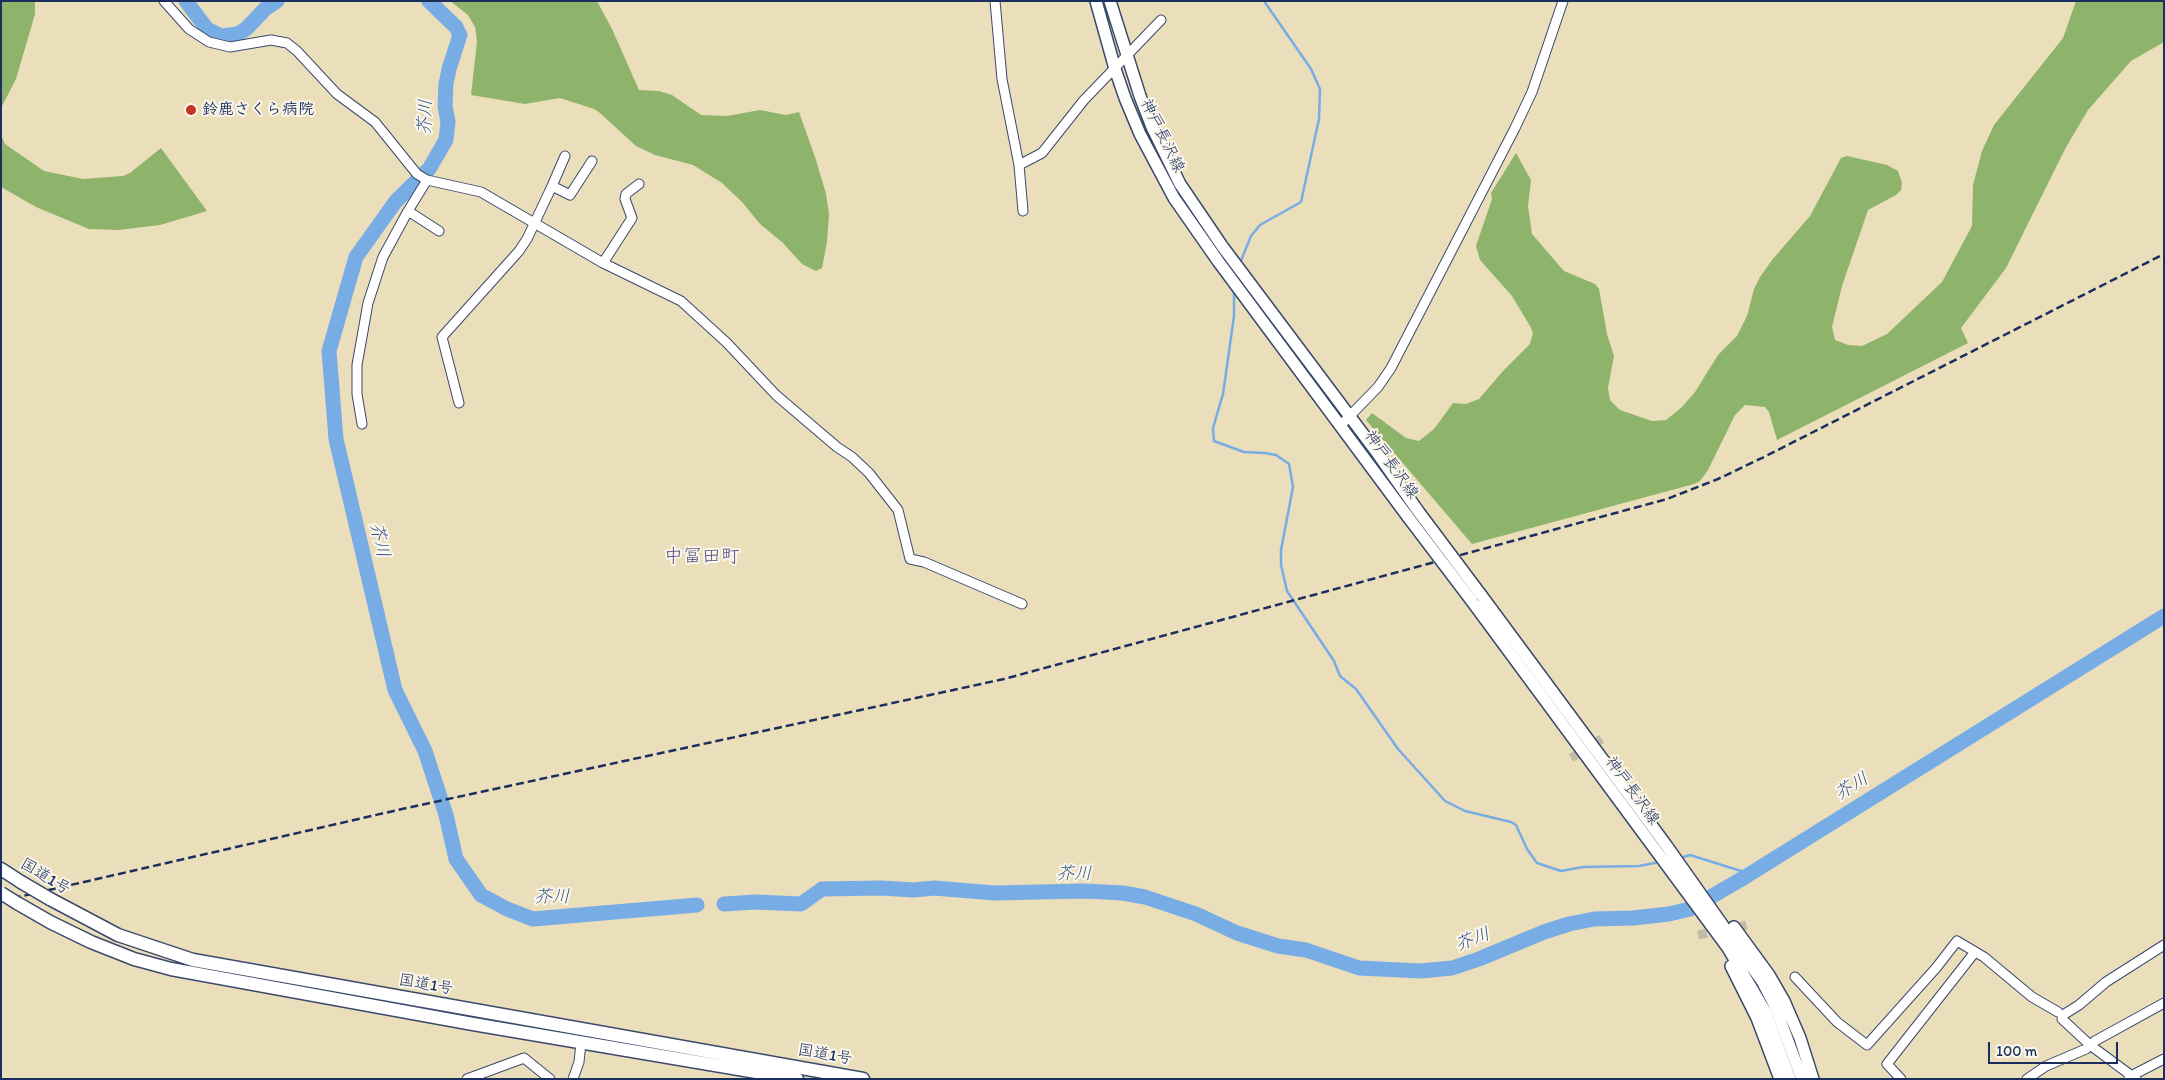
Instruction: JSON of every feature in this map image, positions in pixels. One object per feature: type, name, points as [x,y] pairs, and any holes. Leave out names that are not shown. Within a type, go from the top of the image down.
[{"type":"highway","name":"国道1号","points":[[1,869],[50,899],[118,935],[167,953],[193,960],[863,1079]]},
{"type":"highway","name":"国道1号","points":[[1,893],[50,922],[91,942],[134,959],[171,969],[581,1043],[797,1079]]},
{"type":"main road","name":"神戸長沢線","points":[[1096,1],[1115,69],[1140,134],[1159,172],[1193,226],[1341,425],[1413,514],[1478,599],[1652,837],[1719,920],[1720,950],[1734,970],[1800,1038],[1813,1078]]},
{"type":"main road","name":"神戸長沢線","points":[[1110,1],[1126,55],[1152,127],[1180,184],[1197,211],[1350,417],[1413,514]]},
{"type":"main road","name":"神戸長沢線","points":[[1652,837],[1666,845],[1762,981],[1790,1079]]},
{"type":"main road","name":"神戸長沢線","points":[[1770,1009],[1780,1079]]},
{"type":"main road","name":"神戸長沢線","points":[[1770,1009],[1802,1079]]},
{"type":"street","points":[[164,1],[189,29],[209,42],[230,47],[271,40],[287,43],[297,51],[337,94],[376,122],[423,177],[481,192],[603,263],[681,302],[695,312],[776,396],[837,447],[852,457],[868,473],[898,510],[910,559],[924,562],[1022,604]]},
{"type":"street","points":[[995,1],[1005,96],[1019,165],[1023,211]]},
{"type":"street","points":[[1341,425],[1378,387],[1391,368],[1532,92],[1563,1]]},
{"type":"street","points":[[1019,165],[1042,153],[1068,118],[1161,20]]},
{"type":"street","points":[[459,404],[442,337],[528,239],[533,223],[565,156]]},
{"type":"street","points":[[552,186],[570,195],[592,161]]},
{"type":"street","points":[[362,424],[357,394],[357,365],[360,339],[368,303],[380,263],[408,211],[423,177]]},
{"type":"street","points":[[603,263],[632,218],[624,199],[626,194],[639,184]]},
{"type":"street","points":[[408,211],[439,231]]},
{"type":"street","points":[[1795,977],[1837,1022],[1867,1045],[1936,968],[1957,941],[1975,952],[2032,997],[2058,1012]]},
{"type":"street","points":[[2164,945],[2106,982],[2063,1015],[2062,1019],[2090,1045],[2132,1078],[2164,1059]]},
{"type":"street","points":[[1902,1079],[1887,1064],[1975,952]]},
{"type":"street","points":[[2026,1079],[2046,1066],[2090,1045],[2164,1003]]},
{"type":"street","points":[[573,1079],[579,1062],[581,1043]]},
{"type":"street","points":[[467,1079],[524,1058],[550,1079]]},
{"type":"green space","points":[[1,1],[35,1],[35,14],[16,79],[1,108]]},
{"type":"green space","points":[[450,1],[597,1],[612,29],[639,90],[659,91],[672,95],[701,115],[727,116],[760,110],[786,115],[799,112],[826,194],[829,214],[827,242],[822,268],[816,271],[802,264],[783,243],[760,224],[742,202],[722,183],[693,165],[655,155],[636,146],[594,109],[560,98],[525,104],[471,95],[477,41],[475,27],[468,15]]},
{"type":"green space","points":[[2076,1],[2164,1],[2164,42],[2131,61],[2088,110],[2065,149],[2006,268],[1961,328],[1968,343],[1777,440],[1769,412],[1765,407],[1745,405],[1735,415],[1708,470],[1700,481],[1694,484],[1472,544],[1366,420],[1372,413],[1406,438],[1419,441],[1434,429],[1453,403],[1466,404],[1479,399],[1530,344],[1533,333],[1530,326],[1512,296],[1480,260],[1476,246],[1492,199],[1491,193],[1516,153],[1531,180],[1528,206],[1532,234],[1564,271],[1595,284],[1599,289],[1607,334],[1614,356],[1608,388],[1610,400],[1620,410],[1652,421],[1666,420],[1682,407],[1695,392],[1718,355],[1737,336],[1747,316],[1754,289],[1760,277],[1810,216],[1841,158],[1847,156],[1887,165],[1898,171],[1902,183],[1901,190],[1896,195],[1868,210],[1842,286],[1832,327],[1835,340],[1848,345],[1862,346],[1887,334],[1942,282],[1972,226],[1973,185],[1982,151],[1994,125],[2063,38]]},
{"type":"green space","points":[[1,135],[5,144],[44,171],[83,179],[123,176],[130,173],[161,148],[207,211],[160,225],[118,230],[89,229],[36,207],[1,187]]},
{"type":"waterway","name":"芥川","points":[[186,1],[207,29],[221,36],[238,34],[247,28],[265,9],[277,1]]},
{"type":"waterway","name":"芥川","points":[[429,1],[456,27],[460,35],[446,84],[445,106],[448,122],[446,140],[429,169],[396,201],[356,257],[329,351],[336,439],[395,690],[425,751],[446,815],[456,859],[481,895],[507,909],[533,919],[697,905]]},
{"type":"waterway","points":[[1240,263],[1251,236],[1260,225],[1301,202],[1319,119],[1320,89],[1311,69],[1264,1]]},
{"type":"waterway","points":[[1234,290],[1234,316],[1223,394],[1213,428],[1214,441],[1244,452],[1276,455],[1289,464],[1293,487],[1281,550],[1281,565],[1287,591],[1334,661],[1340,676],[1356,689],[1398,749],[1445,801],[1465,811],[1511,822],[1516,825],[1527,849],[1537,863],[1561,871],[1583,867],[1639,866],[1660,862]]},
{"type":"waterway","name":"芥川","points":[[724,904],[756,902],[801,904],[822,889],[881,888],[914,890],[934,888],[994,893],[1085,891],[1123,893],[1145,897],[1196,914],[1237,933],[1278,946],[1306,950],[1359,968],[1421,971],[1452,968],[1569,924],[1594,919],[1633,918],[1669,914],[1690,909],[1745,877],[2164,616]]},
{"type":"waterway","points":[[1680,858],[1690,855],[1741,871],[1745,877]]},
{"type":"tunnel","points":[[1571,758],[1603,738]]},
{"type":"tunnel","points":[[1698,935],[1747,925]]},
{"type":"railway","points":[[1,901],[402,809],[1004,679],[1667,499],[1718,479],[1764,457],[2164,254]]},
{"type":"place","name":"鈴鹿さくら病院","points":[[191,110]]},
{"type":"district","name":"中冨田町","points":[[702,557]]}]
